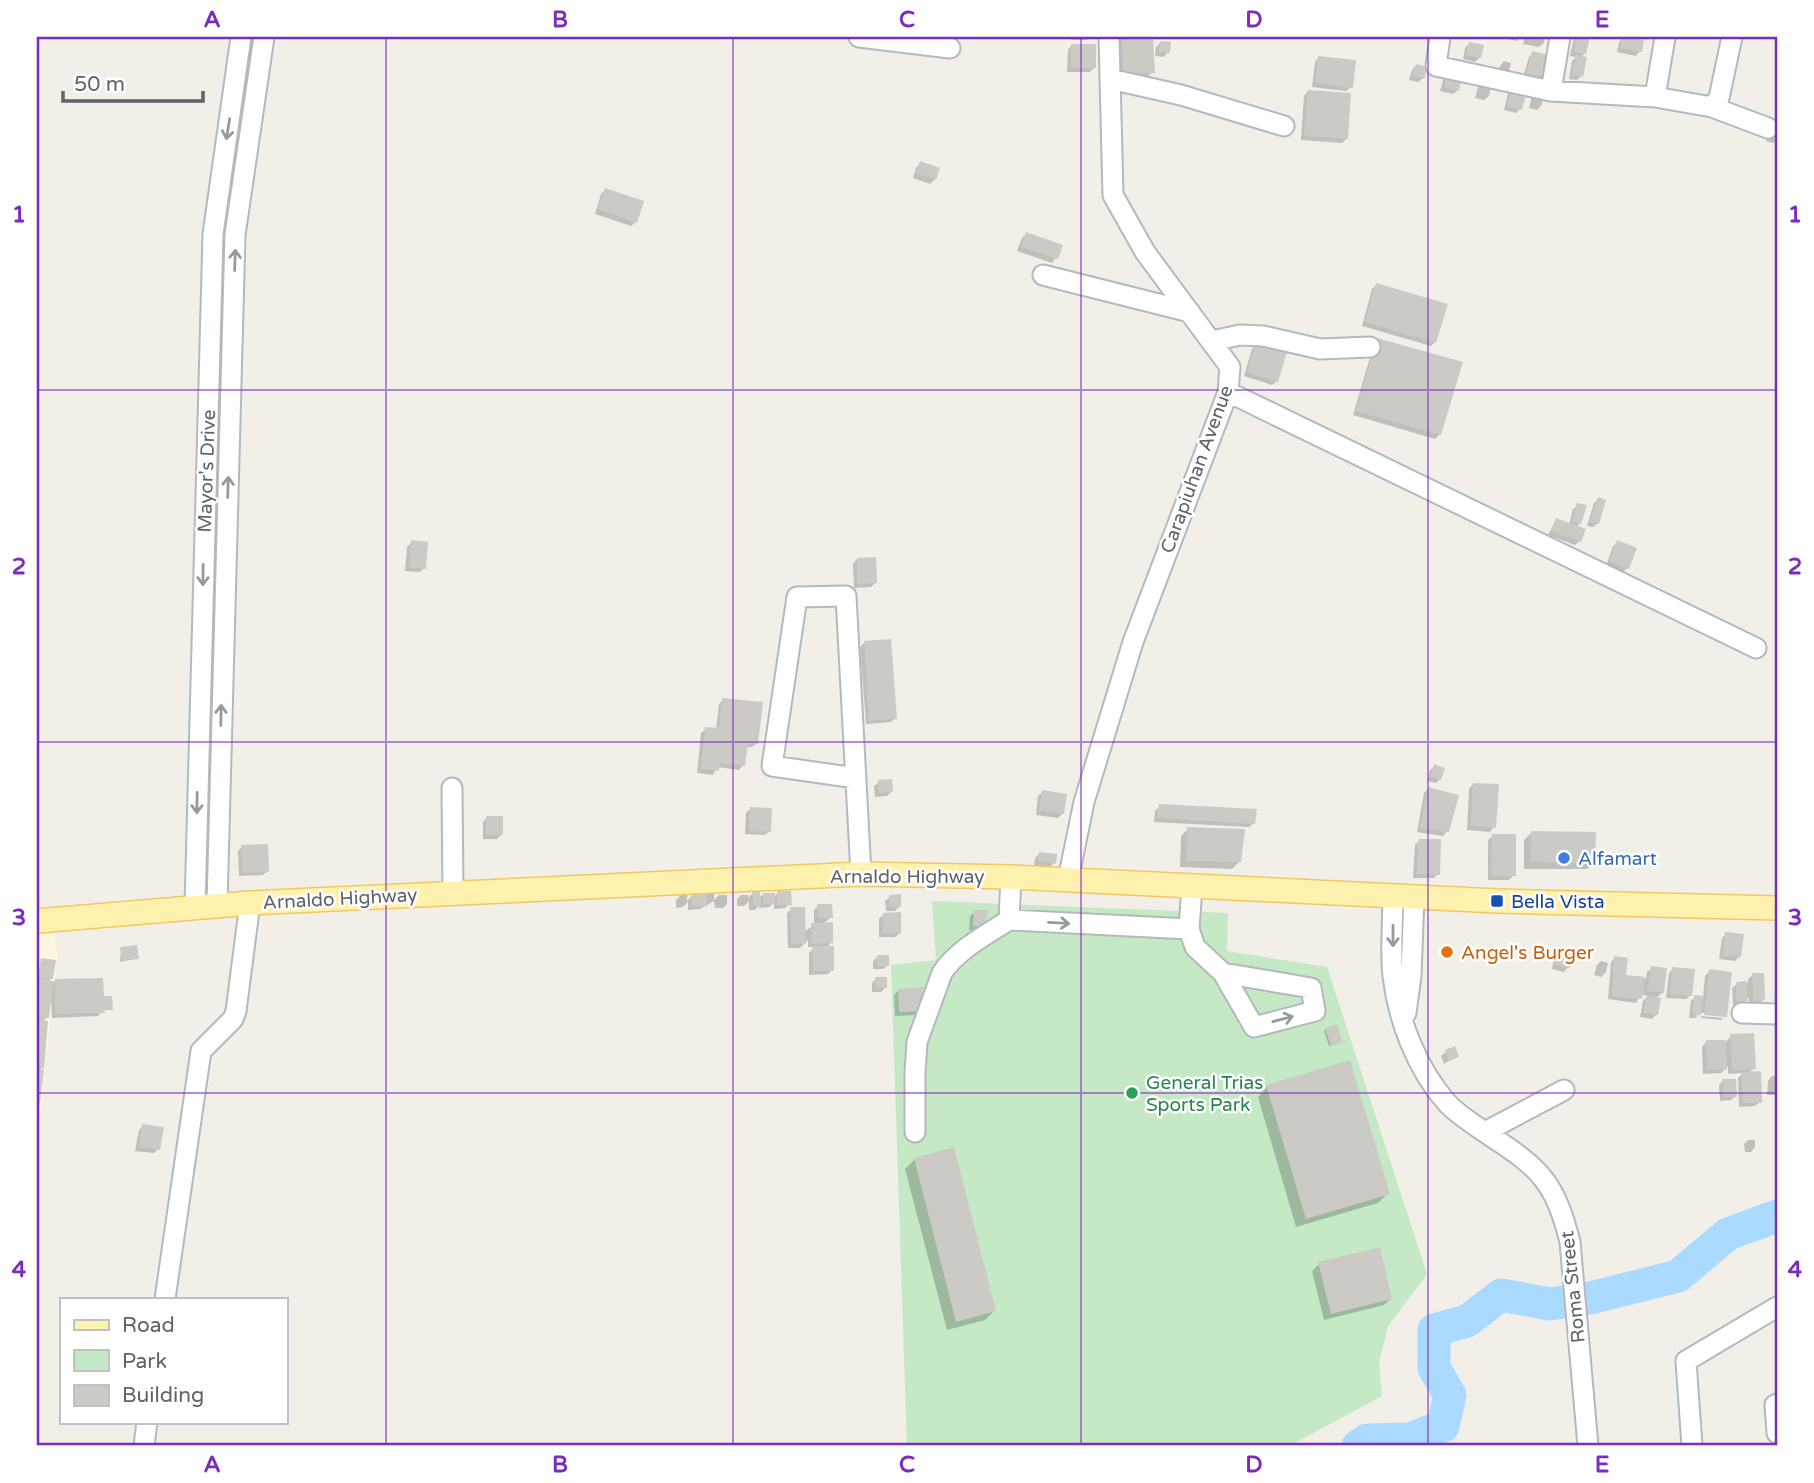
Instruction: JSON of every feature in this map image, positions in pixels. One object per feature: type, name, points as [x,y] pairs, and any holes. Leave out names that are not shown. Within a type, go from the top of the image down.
[{"type":"main road","name":"Arnaldo Highway","points":[[37,920],[250,903],[861,874],[1011,877],[1497,901],[1777,908]]},
{"type":"street","name":"Mayor's Drive","points":[[206,906],[209,364],[213,234],[241,37]]},
{"type":"street","name":"Mayor's Drive","points":[[206,906],[236,225],[264,37]]},
{"type":"street","points":[[859,37],[896,39],[950,48]]},
{"type":"street","name":"Carapiuhan Avenue","points":[[1068,880],[1084,802],[1133,642],[1227,392],[1230,367],[1145,252],[1113,195],[1109,37]]},
{"type":"street","points":[[1440,37],[1436,66],[1551,91],[1655,97],[1712,107],[1768,128]]},
{"type":"street","points":[[1551,91],[1560,37]]},
{"type":"street","points":[[1655,97],[1665,37]]},
{"type":"street","points":[[1712,107],[1719,98],[1732,37]]},
{"type":"street","points":[[1110,79],[1181,95],[1284,126]]},
{"type":"street","points":[[1043,275],[1190,312]]},
{"type":"street","points":[[1212,341],[1240,335],[1263,336],[1320,349],[1370,347]]},
{"type":"street","points":[[209,364],[231,364]]},
{"type":"street","points":[[1227,392],[1756,648]]},
{"type":"street","points":[[856,778],[772,766],[797,597],[846,596],[856,778],[861,874]]},
{"type":"street","points":[[452,788],[453,892]]},
{"type":"street","points":[[1009,920],[1011,877]]},
{"type":"street","points":[[1192,887],[1189,929],[1195,947],[1223,973]]},
{"type":"street","name":"Roma Street","points":[[1403,896],[1393,976],[1404,1025],[1415,1053],[1430,1081],[1448,1104],[1525,1158],[1547,1182],[1562,1209],[1570,1242],[1588,1446]]},
{"type":"street","points":[[165,1298],[201,1051],[233,1019],[236,1011],[250,903]]},
{"type":"street","points":[[915,1132],[917,1042],[942,973],[972,945],[1009,920],[1189,929]]},
{"type":"street","points":[[1742,1013],[1777,1014]]},
{"type":"street","points":[[1485,1132],[1564,1090]]},
{"type":"street","points":[[1692,1446],[1686,1361],[1777,1307]]},
{"type":"street","points":[[1776,1405],[1777,1433]]},
{"type":"street","points":[[144,1446],[147,1424]]},
{"type":"shaded area","points":[[55,934],[57,956],[37,1144],[37,936]]},
{"type":"green space","name":"General Trias Sports Park","points":[[932,901],[1228,913],[1227,951],[1327,967],[1427,1274],[1388,1326],[1379,1363],[1382,1396],[1289,1446],[907,1446],[891,965],[936,960]]},
{"type":"building","points":[[1122,37],[1153,37],[1155,73],[1123,74]]},
{"type":"building","points":[[1577,37],[1590,37],[1586,54],[1574,52]]},
{"type":"building","points":[[1622,37],[1644,40],[1642,52],[1620,48]]},
{"type":"building","points":[[1160,41],[1171,42],[1170,53],[1159,52]]},
{"type":"building","points":[[1469,42],[1484,45],[1481,58],[1466,55]]},
{"type":"building","points":[[1071,44],[1096,44],[1096,68],[1071,68]]},
{"type":"building","points":[[1532,51],[1553,56],[1545,86],[1525,81]]},
{"type":"building","points":[[1576,55],[1587,57],[1583,77],[1572,75]]},
{"type":"building","points":[[1318,56],[1356,60],[1353,88],[1315,83]]},
{"type":"building","points":[[1416,64],[1428,67],[1424,79],[1412,75]]},
{"type":"building","points":[[1448,70],[1463,74],[1459,91],[1444,87]]},
{"type":"building","points":[[1512,87],[1527,91],[1522,110],[1507,106]]},
{"type":"building","points":[[1308,90],[1351,93],[1348,139],[1304,136]]},
{"type":"building","points":[[920,161],[940,168],[936,180],[916,173]]},
{"type":"building","points":[[605,188],[644,201],[637,223],[598,209]]},
{"type":"building","points":[[1026,232],[1063,245],[1058,259],[1021,247]]},
{"type":"building","points":[[1376,283],[1448,304],[1436,343],[1365,322]]},
{"type":"building","points":[[1377,338],[1463,362],[1441,435],[1356,411]]},
{"type":"building","points":[[1256,343],[1287,352],[1278,382],[1247,372]]},
{"type":"building","points":[[1598,497],[1606,500],[1599,524],[1590,522]]},
{"type":"building","points":[[1577,503],[1587,505],[1581,524],[1572,521]]},
{"type":"building","points":[[1556,518],[1586,529],[1581,542],[1551,531]]},
{"type":"building","points":[[411,540],[428,542],[426,569],[409,567]]},
{"type":"building","points":[[1617,540],[1637,548],[1629,569],[1609,561]]},
{"type":"building","points":[[876,557],[877,583],[857,584],[857,558]]},
{"type":"building","points":[[891,639],[897,719],[869,721],[864,641]]},
{"type":"building","points":[[722,698],[763,702],[758,744],[748,743],[745,766],[720,763],[719,771],[701,769],[705,727],[719,728]]},
{"type":"building","points":[[1434,764],[1445,768],[1441,780],[1430,776]]},
{"type":"building","points":[[892,779],[893,792],[879,793],[878,780]]},
{"type":"building","points":[[1473,783],[1499,784],[1496,828],[1471,826]]},
{"type":"building","points":[[1428,787],[1459,795],[1449,832],[1420,828]]},
{"type":"building","points":[[1042,790],[1067,794],[1064,814],[1039,811]]},
{"type":"building","points":[[1159,804],[1257,809],[1255,824],[1157,818]]},
{"type":"building","points":[[750,807],[772,808],[771,832],[749,831]]},
{"type":"building","points":[[486,816],[503,816],[503,835],[486,835]]},
{"type":"building","points":[[1187,827],[1245,829],[1241,862],[1186,861]]},
{"type":"building","points":[[1531,831],[1596,832],[1595,863],[1530,862]]},
{"type":"building","points":[[1492,834],[1516,834],[1516,876],[1491,876]]},
{"type":"building","points":[[1418,839],[1441,839],[1440,875],[1417,874]]},
{"type":"building","points":[[268,844],[269,872],[242,873],[241,845]]},
{"type":"building","points":[[1039,852],[1057,854],[1056,864],[1038,861]]},
{"type":"building","points":[[752,891],[760,891],[761,906],[753,906]]},
{"type":"building","points":[[777,891],[791,891],[792,905],[777,905]]},
{"type":"building","points":[[706,893],[707,906],[692,906],[691,894]]},
{"type":"building","points":[[763,893],[775,893],[775,904],[763,904]]},
{"type":"building","points":[[901,894],[901,907],[889,907],[889,895]]},
{"type":"building","points":[[817,904],[832,904],[833,918],[818,918]]},
{"type":"building","points":[[790,907],[805,907],[806,944],[791,944]]},
{"type":"building","points":[[974,910],[988,910],[986,927],[973,926]]},
{"type":"building","points":[[901,912],[901,933],[883,934],[883,913]]},
{"type":"building","points":[[833,922],[833,943],[811,944],[811,923]]},
{"type":"building","points":[[1725,932],[1744,934],[1741,957],[1723,956]]},
{"type":"building","points":[[137,945],[139,959],[122,961],[120,947]]},
{"type":"building","points":[[812,946],[834,946],[834,971],[813,971]]},
{"type":"building","points":[[1558,952],[1573,954],[1570,968],[1555,965]]},
{"type":"building","points":[[877,955],[889,955],[889,966],[877,966]]},
{"type":"building","points":[[1614,956],[1628,958],[1626,975],[1645,977],[1642,999],[1612,996]]},
{"type":"building","points":[[41,958],[56,960],[53,979],[38,977]]},
{"type":"building","points":[[1651,966],[1667,968],[1664,993],[1647,991]]},
{"type":"building","points":[[1672,967],[1695,969],[1692,996],[1670,994]]},
{"type":"building","points":[[1709,969],[1732,972],[1727,1017],[1704,1015]]},
{"type":"building","points":[[1752,973],[1764,973],[1765,1000],[1753,1001]]},
{"type":"building","points":[[875,977],[887,977],[887,988],[876,988]]},
{"type":"building","points":[[103,978],[104,996],[112,996],[113,1010],[104,1010],[105,1013],[55,1014],[55,979]]},
{"type":"building","points":[[37,979],[53,981],[49,1018],[37,1017]]},
{"type":"building","points":[[1747,981],[1748,1001],[1736,1001],[1736,982]]},
{"type":"building","points":[[923,987],[924,1011],[899,1012],[898,989]]},
{"type":"building","points":[[1647,995],[1661,998],[1658,1015],[1643,1013]]},
{"type":"building","points":[[1694,995],[1704,996],[1701,1015],[1692,1014]]},
{"type":"building","points":[[37,1020],[48,1021],[44,1069],[37,1068]]},
{"type":"building","points":[[1337,1024],[1343,1042],[1331,1046],[1325,1028]]},
{"type":"building","points":[[1754,1033],[1756,1069],[1732,1070],[1730,1034]]},
{"type":"building","points":[[1706,1040],[1726,1040],[1727,1070],[1707,1070]]},
{"type":"building","points":[[1455,1046],[1459,1057],[1449,1061],[1445,1050]]},
{"type":"building","points":[[1350,1060],[1390,1194],[1306,1219],[1266,1085]]},
{"type":"building","points":[[37,1069],[44,1070],[40,1103],[37,1103]]},
{"type":"building","points":[[1761,1071],[1762,1103],[1743,1103],[1741,1072]]},
{"type":"building","points":[[1722,1079],[1736,1079],[1737,1097],[1724,1098]]},
{"type":"building","points":[[142,1124],[164,1127],[160,1150],[139,1147]]},
{"type":"building","points":[[954,1147],[996,1311],[956,1322],[914,1158]]},
{"type":"building","points":[[1380,1247],[1392,1299],[1331,1314],[1318,1262]]},
{"type":"waterway","points":[[1358,1446],[1367,1440],[1410,1439],[1443,1426],[1450,1395],[1434,1368],[1434,1330],[1467,1321],[1501,1295],[1550,1304],[1590,1298],[1678,1276],[1728,1234],[1777,1216]]},
{"type":"place","name":"Alfamart","points":[[1564,858]]},
{"type":"place","name":"Bella Vista","points":[[1497,901]]},
{"type":"place","name":"Angel's Burger","points":[[1447,952]]},
{"type":"place","name":"General Trias Sports Park","points":[[1132,1093]]}]
